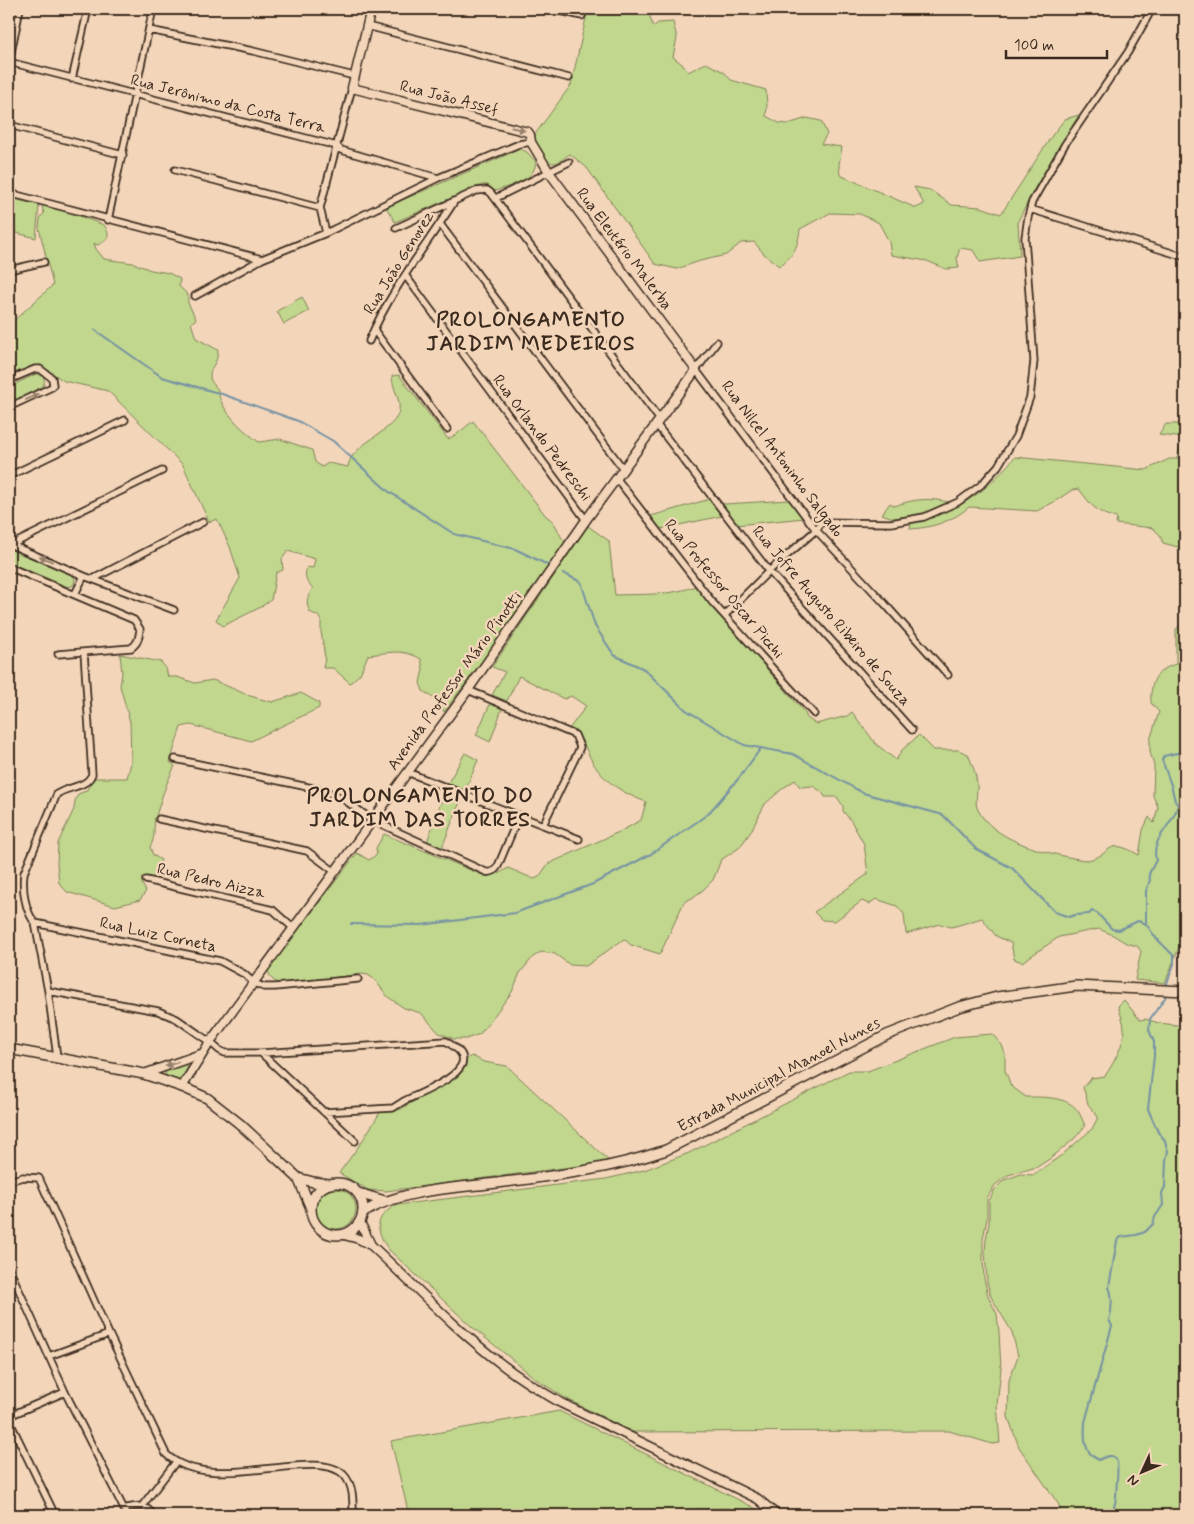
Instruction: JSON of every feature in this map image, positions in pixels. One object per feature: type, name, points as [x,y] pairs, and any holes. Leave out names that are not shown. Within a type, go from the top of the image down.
[{"type":"main road","name":"Estrada Municipal Manoel Nunes","points":[[363,1213],[386,1201],[436,1190],[596,1168],[649,1156],[688,1140],[887,1035],[959,1007],[997,997],[1076,986],[1185,991]]},
{"type":"main road","points":[[9,1049],[144,1074],[207,1098],[224,1110],[298,1178],[316,1226],[334,1236],[344,1235],[353,1230],[360,1222],[363,1213],[362,1202],[358,1193],[350,1186],[340,1183],[313,1182],[298,1178]]},
{"type":"main road","points":[[310,1206],[320,1188],[330,1184]]},
{"type":"main road","name":"Estrada Municipal Manoel Nunes","points":[[358,1193],[386,1201]]},
{"type":"street","points":[[9,62],[20,9]]},
{"type":"street","points":[[72,79],[88,9]]},
{"type":"street","points":[[108,220],[153,9]]},
{"type":"street","points":[[326,233],[320,208],[352,88],[370,9]]},
{"type":"street","points":[[552,9],[582,16]]},
{"type":"street","points":[[725,615],[769,571],[816,530],[822,522],[890,523],[924,517],[958,502],[981,485],[998,466],[1016,436],[1030,397],[1034,361],[1025,238],[1032,202],[1065,144],[1128,52],[1152,9]]},
{"type":"street","points":[[367,26],[569,78]]},
{"type":"street","points":[[149,30],[253,51],[354,76]]},
{"type":"street","name":"Rua Jerônimo da Costa Terra","points":[[9,62],[337,146],[341,150],[438,178]]},
{"type":"street","name":"Rua João Assef","points":[[352,88],[528,132],[531,142]]},
{"type":"street","points":[[9,125],[123,155]]},
{"type":"street","points":[[195,296],[262,259],[326,233],[438,178],[520,144],[531,142]]},
{"type":"street","name":"Rua Eleutério Malerba","points":[[531,142],[549,172],[696,370]]},
{"type":"street","points":[[396,228],[476,191],[487,190],[496,198],[569,162]]},
{"type":"street","points":[[175,170],[320,208]]},
{"type":"street","points":[[9,193],[262,259]]},
{"type":"street","name":"Rua Jofre Augusto Ribeiro de Souza","points":[[496,198],[658,422],[769,571],[912,730]]},
{"type":"street","name":"Rua João Genovez","points":[[369,341],[405,275],[454,202]]},
{"type":"street","points":[[1030,209],[1185,257]]},
{"type":"street","points":[[440,224],[624,470]]},
{"type":"street","points":[[9,270],[44,262]]},
{"type":"street","name":"Rua Orlando Pedreschi","points":[[405,275],[586,520]]},
{"type":"street","points":[[374,330],[447,429]]},
{"type":"street","name":"Avenida Professor Mário Pinotti","points":[[182,1087],[201,1054],[468,690],[586,520],[717,342]]},
{"type":"street","points":[[9,380],[35,369],[40,369],[52,378],[53,385],[9,407]]},
{"type":"street","name":"Rua Nilcel Antoninho Salgado","points":[[696,370],[816,530],[948,675]]},
{"type":"street","points":[[9,476],[125,420]]},
{"type":"street","points":[[10,544],[162,471]]},
{"type":"street","name":"Rua Professor Oscar Picchi","points":[[617,479],[713,603],[814,714]]},
{"type":"street","points":[[93,578],[203,522]]},
{"type":"street","points":[[10,544],[84,576],[174,610]]},
{"type":"street","points":[[9,567],[134,620],[140,629],[139,639],[134,646],[124,650],[58,654]]},
{"type":"street","points":[[75,594],[84,576]]},
{"type":"street","points":[[57,1057],[48,991],[35,923],[28,908],[23,887],[24,873],[57,794],[86,783],[92,774],[84,652]]},
{"type":"street","points":[[468,690],[571,732],[577,738],[580,747],[543,825]]},
{"type":"street","points":[[175,759],[322,790],[342,798],[372,820],[486,872],[496,870],[519,816]]},
{"type":"street","points":[[407,772],[579,839]]},
{"type":"street","points":[[159,819],[307,851],[334,871]]},
{"type":"street","points":[[9,845],[9,852]]},
{"type":"street","name":"Rua Pedro Aizza","points":[[146,880],[273,910],[293,928]]},
{"type":"street","name":"Rua Luiz Corneta","points":[[35,923],[220,961],[244,974],[254,983],[264,987],[358,979]]},
{"type":"street","points":[[48,991],[158,1011],[178,1019],[225,1053],[261,1053],[446,1041],[460,1051],[462,1056],[461,1065],[453,1075],[393,1108],[324,1112]]},
{"type":"street","points":[[261,1053],[355,1141]]},
{"type":"street","points":[[144,1074],[201,1054]]},
{"type":"street","points":[[9,1181],[23,1177],[39,1178],[109,1334],[166,1454],[175,1463],[190,1469],[212,1472],[238,1472],[298,1466],[329,1467],[342,1473],[350,1483],[353,1496],[353,1515]]},
{"type":"street","points":[[360,1222],[372,1246]]},
{"type":"street","points":[[344,1235],[372,1246],[466,1334],[499,1362],[531,1385],[560,1403],[758,1499],[777,1515]]},
{"type":"street","points":[[9,1268],[64,1392],[127,1515]]},
{"type":"street","points":[[49,1356],[109,1334]]},
{"type":"street","points":[[9,1416],[64,1392]]},
{"type":"street","points":[[9,1420],[55,1515]]},
{"type":"street","points":[[142,1506],[175,1463]]},
{"type":"street","points":[[124,1509],[142,1506],[147,1508],[153,1515]]},
{"type":"green space","points":[[588,9],[652,9],[649,13],[653,27],[658,23],[673,22],[677,38],[673,57],[688,72],[706,63],[724,72],[731,80],[766,90],[766,116],[779,123],[788,124],[807,118],[821,121],[827,134],[821,144],[842,147],[839,165],[840,175],[916,208],[924,204],[914,187],[930,190],[952,205],[981,207],[1001,214],[1053,134],[1065,119],[1079,115],[1036,186],[1018,221],[1020,256],[980,262],[973,250],[960,248],[957,258],[959,268],[946,269],[927,261],[891,255],[889,242],[879,223],[860,214],[830,213],[800,229],[794,250],[788,259],[779,266],[765,255],[754,242],[741,243],[726,255],[677,269],[655,264],[587,168],[570,154],[552,163],[545,159],[537,145],[536,133],[571,85]]},
{"type":"green space","points":[[520,149],[527,152],[536,162],[531,174],[521,182],[495,191],[488,185],[482,185],[395,222],[386,207]]},
{"type":"green space","points":[[9,198],[39,205],[36,238],[9,231]]},
{"type":"green space","points":[[44,203],[104,225],[108,232],[108,237],[97,245],[94,243],[104,259],[133,263],[151,270],[169,273],[180,279],[179,286],[188,295],[188,303],[196,319],[191,323],[196,338],[218,350],[217,359],[211,370],[210,378],[218,390],[220,400],[232,418],[259,442],[280,439],[312,450],[315,462],[322,467],[328,463],[348,467],[350,459],[356,452],[388,427],[398,414],[399,405],[392,376],[399,375],[448,439],[473,421],[546,516],[553,522],[565,542],[478,667],[444,712],[438,701],[423,691],[420,683],[423,669],[421,659],[408,653],[395,652],[368,655],[360,674],[350,683],[333,668],[323,668],[325,658],[321,620],[310,612],[308,608],[308,597],[313,588],[305,576],[307,567],[313,568],[315,559],[288,551],[282,559],[283,570],[276,573],[271,600],[223,626],[216,620],[240,578],[230,547],[217,519],[209,522],[183,465],[108,391],[64,381],[40,365],[15,375],[9,354],[9,325],[53,285],[39,228],[40,218],[44,213],[42,207]]},
{"type":"green space","points":[[302,297],[309,311],[284,324],[277,311]]},
{"type":"green space","points":[[36,374],[44,378],[42,387],[9,403],[9,387]]},
{"type":"green space","points":[[1166,424],[1185,424],[1185,438],[1159,435]]},
{"type":"green space","points":[[1181,443],[1185,444],[1185,549],[1163,543],[1160,535],[1153,528],[1116,524],[1117,518],[1104,514],[1095,508],[1079,489],[1072,490],[1037,511],[969,507],[949,520],[918,528],[910,529],[911,523],[905,517],[893,518],[882,514],[890,503],[895,506],[911,501],[927,500],[960,505],[996,478],[1015,457],[1146,470],[1169,459],[1177,459]]},
{"type":"green space","points":[[710,499],[725,504],[790,500],[804,518],[736,525],[722,516],[660,529],[651,516]]},
{"type":"green space","points":[[588,526],[609,541],[615,595],[666,593],[696,586],[805,713],[807,718],[816,724],[847,716],[852,712],[876,744],[896,760],[902,750],[919,735],[934,750],[958,750],[968,754],[976,780],[978,810],[994,829],[1031,847],[1080,859],[1095,858],[1114,847],[1128,849],[1139,855],[1143,830],[1149,817],[1154,823],[1158,807],[1153,796],[1154,766],[1150,752],[1150,740],[1159,712],[1151,703],[1152,689],[1155,678],[1163,670],[1176,664],[1176,629],[1185,621],[1185,932],[1165,983],[1135,980],[1141,951],[1137,946],[1126,943],[1099,929],[1059,937],[1022,962],[1014,959],[1011,943],[996,936],[982,918],[951,927],[940,924],[906,934],[904,914],[897,906],[876,899],[869,904],[862,901],[835,921],[822,920],[814,912],[868,874],[864,844],[843,811],[843,806],[837,797],[825,797],[822,792],[813,786],[800,787],[795,780],[765,804],[750,833],[739,848],[721,860],[713,880],[703,890],[684,902],[660,954],[631,945],[624,939],[586,966],[570,965],[555,954],[541,952],[533,957],[520,973],[512,992],[480,1034],[466,1039],[454,1039],[439,1033],[421,1013],[404,1008],[388,997],[374,979],[368,975],[361,974],[286,984],[274,981],[270,977],[268,970],[357,853],[369,860],[377,854],[376,848],[384,834],[485,876],[497,874],[508,868],[534,879],[539,877],[548,864],[641,820],[646,802],[623,791],[603,776],[593,763],[584,744],[569,729],[586,706],[571,696],[564,699],[519,676],[507,701],[492,695],[505,672],[492,667]]},
{"type":"green space","points":[[9,549],[73,575],[75,579],[74,585],[68,587],[9,563]]},
{"type":"green space","points":[[120,654],[161,662],[166,668],[168,677],[177,677],[195,683],[213,680],[250,696],[272,702],[301,693],[319,703],[319,708],[251,741],[191,725],[181,727],[170,762],[175,766],[159,806],[150,847],[153,855],[161,860],[158,873],[152,878],[142,877],[142,884],[146,891],[140,900],[115,906],[67,892],[59,883],[57,863],[58,843],[74,809],[78,794],[86,791],[94,778],[127,778],[131,763],[130,722],[120,686],[122,673]]},
{"type":"green space","points":[[491,702],[503,706],[490,742],[476,735]]},
{"type":"green space","points":[[465,753],[478,760],[465,791],[448,783]]},
{"type":"green space","points":[[445,791],[462,797],[441,850],[427,842]]},
{"type":"green space","points":[[1124,1000],[1140,1020],[1145,1019],[1159,1023],[1185,1026],[1185,1515],[1060,1515],[1059,1505],[1019,1447],[1008,1417],[1009,1380],[1018,1356],[1012,1332],[991,1297],[987,1282],[985,1252],[989,1223],[989,1201],[995,1189],[1004,1180],[1021,1174],[1033,1175],[1062,1155],[1092,1129],[1098,1117],[1088,1104],[1083,1087],[1091,1078],[1105,1076],[1118,1054],[1124,1029],[1118,1006]]},
{"type":"green space","points":[[992,1034],[1002,1045],[1005,1054],[1005,1070],[1011,1086],[1026,1097],[1054,1098],[1068,1102],[1078,1111],[1085,1126],[1074,1139],[1037,1167],[1008,1175],[995,1185],[987,1198],[987,1218],[983,1239],[984,1278],[988,1296],[997,1314],[999,1332],[1001,1369],[997,1405],[1000,1443],[992,1444],[949,1431],[632,1432],[565,1398],[536,1379],[472,1327],[388,1249],[379,1229],[380,1219],[396,1205],[606,1179],[644,1170],[689,1153],[849,1071],[868,1071],[955,1037]]},
{"type":"green space","points":[[472,1056],[484,1062],[507,1066],[610,1162],[386,1191],[368,1190],[339,1173],[381,1111],[401,1109],[461,1073],[466,1066],[466,1059]]},
{"type":"green space","points":[[186,1063],[188,1067],[181,1080],[167,1077],[166,1070]]},
{"type":"green space","points":[[340,1189],[347,1192],[353,1198],[356,1209],[355,1217],[347,1226],[340,1229],[332,1229],[325,1226],[317,1217],[316,1205],[319,1198],[328,1190]]},
{"type":"green space","points":[[559,1411],[753,1507],[765,1515],[741,1515],[728,1508],[697,1509],[680,1515],[409,1515],[391,1441]]},
{"type":"waterway","points":[[95,330],[162,377],[222,394],[298,421],[333,441],[388,491],[454,534],[515,549],[548,565]]},
{"type":"waterway","points":[[563,573],[581,582],[595,626],[614,655],[644,669],[686,710],[744,745],[793,754],[863,793],[943,815],[976,849],[1012,868],[1055,912],[1069,917],[1089,914],[1092,911],[1097,913],[1112,929],[1119,930],[1138,921],[1146,924]]},
{"type":"waterway","points":[[351,924],[421,925],[515,913],[593,884],[651,854],[708,814],[739,778],[761,748]]},
{"type":"waterway","points":[[1166,986],[1174,964],[1174,956],[1156,938],[1146,924],[1146,891],[1150,880],[1149,874],[1156,860],[1156,845],[1176,812],[1178,805],[1162,760],[1164,756],[1185,749]]},
{"type":"waterway","points":[[1111,1515],[1116,1498],[1118,1469],[1116,1460],[1111,1456],[1099,1460],[1090,1453],[1085,1439],[1085,1422],[1112,1326],[1109,1320],[1112,1304],[1109,1287],[1117,1241],[1121,1237],[1145,1232],[1153,1224],[1163,1205],[1162,1193],[1165,1187],[1168,1151],[1164,1139],[1158,1132],[1148,1109],[1154,1056],[1154,1042],[1149,1030],[1150,1019],[1165,998],[1166,993]]},
{"type":"district","name":"PROLONGAMENTO JARDIM MEDEIROS","points":[[531,332]]},
{"type":"district","name":"PROLONGAMENTO DO JARDIM DAS TORRES","points":[[420,808]]}]
